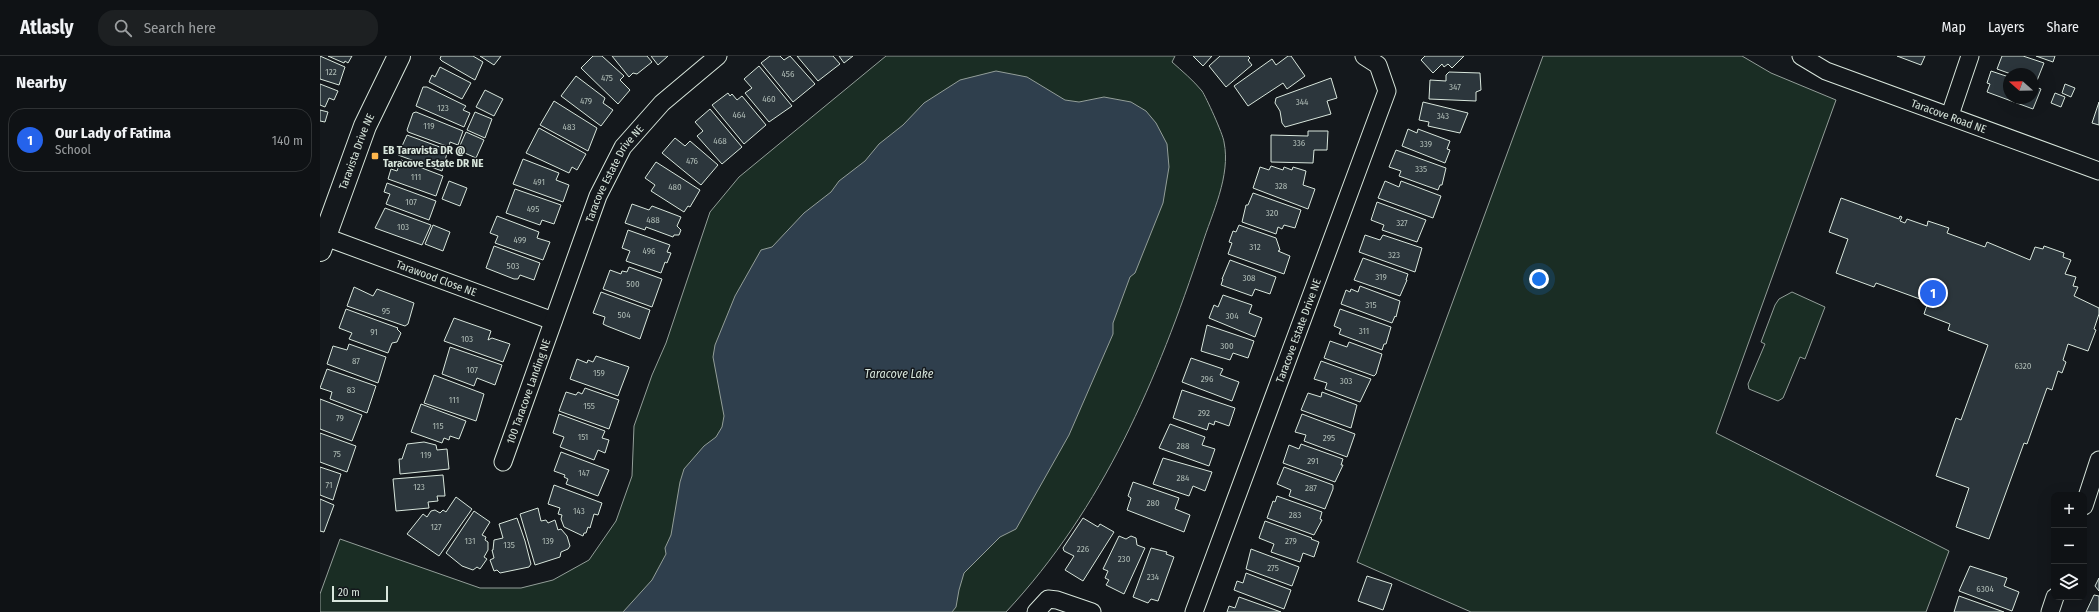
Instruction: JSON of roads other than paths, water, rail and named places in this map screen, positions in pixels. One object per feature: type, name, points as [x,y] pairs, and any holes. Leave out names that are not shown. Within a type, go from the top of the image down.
[{"type":"street","name":"Taravista Drive NE","points":[[322,241],[365,126],[399,56]]},
{"type":"street","name":"Taracove Estate Drive NE","points":[[553,321],[598,196],[623,147],[662,103],[718,56]]},
{"type":"street","name":"Taracove Estate Drive NE","points":[[1194,612],[1387,91],[1378,65],[1364,56]]},
{"type":"street","name":"Taracove Road NE","points":[[1801,56],[1826,71],[1950,115],[2099,171]]},
{"type":"street","points":[[1950,115],[1970,56]]},
{"type":"street","name":"Tarawood Close NE","points":[[322,241],[553,321]]},
{"type":"street","name":"100 Taracove Landing NE","points":[[503,462],[553,321]]},
{"type":"street","points":[[2087,497],[2099,460]]},
{"type":"street","points":[[1036,612],[1048,599],[1057,600],[1092,612]]},
{"type":"street","points":[[2050,612],[2054,600]]},
{"type":"water","name":"Taracove Lake","points":[[996,71],[1027,77],[1065,100],[1079,102],[1104,97],[1131,102],[1146,111],[1156,123],[1167,144],[1169,167],[1163,203],[1135,273],[1130,277],[1113,323],[1113,334],[1069,435],[1016,529],[1000,537],[964,573],[956,607],[952,612],[623,612],[652,580],[666,554],[665,548],[671,535],[680,482],[684,469],[704,446],[716,437],[722,427],[724,416],[713,357],[715,345],[735,296],[761,250],[772,247],[804,213],[831,192],[839,181],[865,161],[879,144],[903,125],[924,103],[960,80]]},
{"type":"place","name":"EB Taravista DR @ Taracove Estate DR NE","points":[[375,156]]},
{"type":"place","name":"Our Lady of Fatima","points":[[1933,293]]}]
